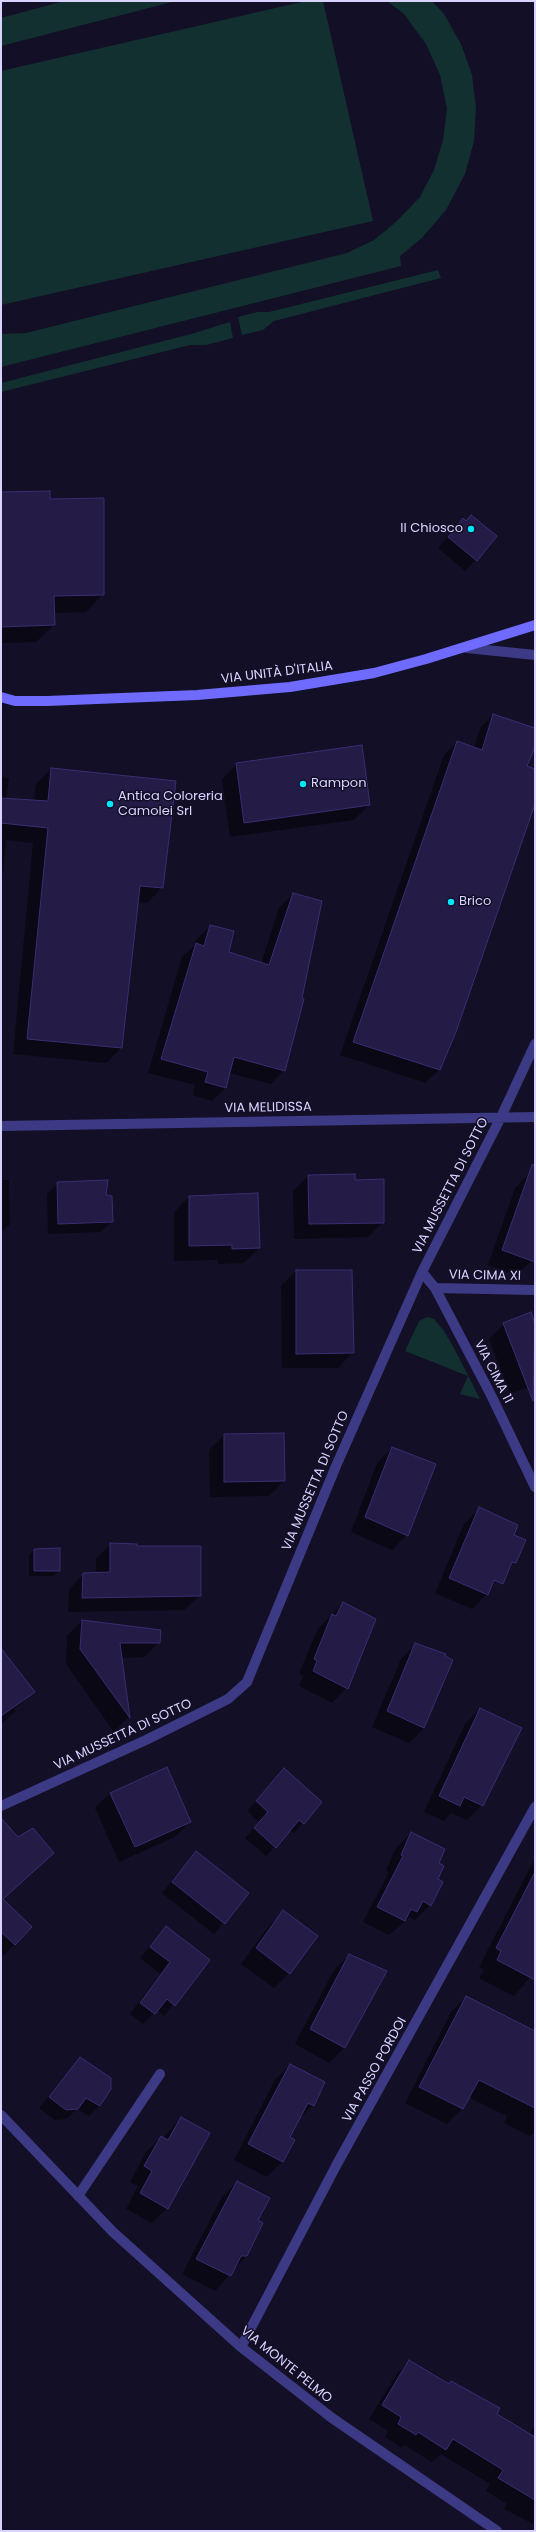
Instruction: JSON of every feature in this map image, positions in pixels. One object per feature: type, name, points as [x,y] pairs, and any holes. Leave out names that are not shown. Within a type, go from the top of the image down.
[{"type":"main road","name":"VIA UNITÀ D'ITALIA","points":[[1,697],[15,701],[174,696],[290,687],[374,673],[467,648],[535,625]]},
{"type":"main road","name":"VIA UNITÀ D'ITALIA","points":[[1,706],[15,701]]},
{"type":"street","points":[[467,648],[535,656]]},
{"type":"street","name":"VIA MUSSETTA DI SOTTO","points":[[1,1806],[146,1740],[228,1699],[247,1682],[333,1473],[422,1272],[501,1117],[535,1044]]},
{"type":"street","name":"VIA MELIDISSA","points":[[1,1126],[535,1117]]},
{"type":"street","name":"VIA CIMA 11","points":[[422,1272],[435,1288],[492,1397],[535,1487]]},
{"type":"street","name":"VIA CIMA XI","points":[[435,1288],[535,1290]]},
{"type":"street","name":"VIA PASSO PORDOI","points":[[241,2347],[336,2164],[535,1807]]},
{"type":"street","points":[[78,2196],[160,2074]]},
{"type":"street","name":"VIA MONTE PELMO","points":[[1,2115],[114,2232],[241,2347],[332,2418],[497,2531]]},
{"type":"green space","points":[[64,1],[176,1],[1,46],[1,18]]},
{"type":"green space","points":[[306,1],[323,1],[373,221],[1,305],[1,71]]},
{"type":"green space","points":[[387,1],[432,1],[444,14],[461,44],[472,75],[476,108],[474,141],[465,174],[446,210],[422,238],[400,256],[401,266],[1,367],[1,334],[26,333],[347,253],[374,240],[397,221],[420,197],[434,170],[443,140],[447,109],[440,75],[426,44],[404,14]]},
{"type":"green space","points":[[438,270],[441,278],[274,321],[263,330],[242,335],[238,317],[257,312],[269,312]]},
{"type":"green space","points":[[230,322],[233,338],[206,345],[190,345],[1,392],[1,383],[191,334]]},
{"type":"green space","points":[[427,1317],[434,1319],[444,1331],[454,1348],[480,1399],[460,1394],[468,1376],[405,1351],[419,1321]]},
{"type":"building","points":[[50,491],[50,499],[104,498],[104,595],[54,596],[55,625],[1,627],[1,492]]},
{"type":"building","points":[[471,515],[497,536],[477,561],[448,537],[463,518],[466,521]]},
{"type":"building","name":"Brico","points":[[493,714],[535,728],[535,747],[527,766],[535,769],[535,804],[456,1032],[440,1070],[353,1042],[457,741],[482,750]]},
{"type":"building","name":"Rampon","points":[[362,745],[370,805],[244,823],[236,763]]},
{"type":"building","points":[[51,768],[176,781],[163,888],[140,886],[122,1048],[27,1039],[48,828],[1,823],[1,798],[48,801]]},
{"type":"building","points":[[293,893],[322,901],[302,998],[304,999],[285,1071],[234,1057],[226,1088],[205,1082],[208,1072],[161,1059],[196,943],[204,946],[210,925],[234,931],[229,952],[269,965]]},
{"type":"building","points":[[532,1165],[535,1165],[535,1262],[502,1250]]},
{"type":"building","points":[[355,1174],[355,1180],[384,1179],[384,1223],[309,1224],[308,1175]]},
{"type":"building","points":[[108,1180],[106,1195],[112,1196],[113,1222],[58,1224],[57,1182]]},
{"type":"building","points":[[258,1193],[260,1248],[232,1249],[232,1245],[189,1246],[189,1196]]},
{"type":"building","points":[[296,1270],[352,1270],[354,1353],[296,1354]]},
{"type":"building","points":[[531,1312],[535,1324],[533,1401],[503,1323]]},
{"type":"building","points":[[284,1433],[285,1481],[224,1482],[224,1434]]},
{"type":"building","points":[[392,1447],[436,1464],[408,1536],[365,1517]]},
{"type":"building","points":[[479,1507],[518,1525],[514,1535],[526,1540],[516,1563],[512,1562],[503,1584],[494,1580],[488,1595],[449,1578]]},
{"type":"building","points":[[110,1543],[137,1544],[137,1546],[201,1546],[201,1596],[82,1598],[83,1573],[110,1572]]},
{"type":"building","points":[[60,1548],[60,1571],[34,1571],[34,1549]]},
{"type":"building","points":[[343,1602],[376,1619],[348,1689],[313,1671],[317,1661],[314,1659],[332,1614],[336,1616]]},
{"type":"building","points":[[82,1620],[161,1630],[160,1643],[120,1643],[130,1718],[80,1649]]},
{"type":"building","points":[[415,1643],[446,1654],[445,1656],[453,1660],[424,1728],[387,1711]]},
{"type":"building","points":[[1,1648],[35,1692],[1,1716]]},
{"type":"building","points":[[480,1708],[522,1728],[483,1806],[464,1797],[460,1806],[439,1796]]},
{"type":"building","points":[[167,1767],[191,1822],[135,1847],[110,1793]]},
{"type":"building","points":[[284,1768],[322,1802],[304,1824],[299,1820],[276,1848],[254,1828],[268,1812],[256,1801]]},
{"type":"building","points":[[1,1818],[18,1837],[33,1828],[54,1853],[3,1899],[32,1927],[15,1945],[1,1932]]},
{"type":"building","points":[[411,1832],[445,1849],[439,1863],[444,1866],[438,1879],[443,1882],[431,1906],[423,1901],[417,1912],[411,1909],[405,1921],[377,1907],[403,1856],[401,1855]]},
{"type":"building","points":[[196,1851],[249,1893],[225,1924],[172,1882]]},
{"type":"building","points":[[535,1872],[535,1980],[497,1960],[501,1951],[496,1948]]},
{"type":"building","points":[[283,1910],[318,1936],[290,1974],[256,1948]]},
{"type":"building","points":[[166,1926],[210,1960],[175,2006],[167,1999],[155,2014],[140,2003],[170,1962],[150,1947]]},
{"type":"building","points":[[349,1954],[387,1971],[345,2048],[310,2029]]},
{"type":"building","points":[[466,1996],[535,2031],[535,2108],[479,2080],[463,2109],[419,2087]]},
{"type":"building","points":[[80,2057],[111,2078],[111,2089],[100,2106],[86,2098],[78,2109],[66,2110],[49,2097]]},
{"type":"building","points":[[290,2064],[325,2082],[314,2106],[308,2103],[290,2137],[295,2140],[283,2162],[248,2144]]},
{"type":"building","points":[[181,2117],[210,2133],[168,2209],[140,2193],[152,2171],[144,2166],[161,2136],[168,2140]]},
{"type":"building","points":[[237,2181],[270,2198],[258,2220],[263,2223],[247,2256],[241,2256],[231,2276],[196,2259]]},
{"type":"building","points":[[409,2360],[449,2384],[451,2381],[500,2408],[497,2414],[535,2437],[535,2500],[498,2478],[503,2470],[453,2439],[446,2450],[418,2432],[416,2435],[398,2424],[401,2417],[382,2405]]},
{"type":"place","name":"Il Chiosco","points":[[471,529]]},
{"type":"place","name":"Rampon","points":[[303,784]]},
{"type":"place","name":"Antica Coloreria Camolei Srl","points":[[110,804]]},
{"type":"place","name":"Brico","points":[[451,902]]}]
